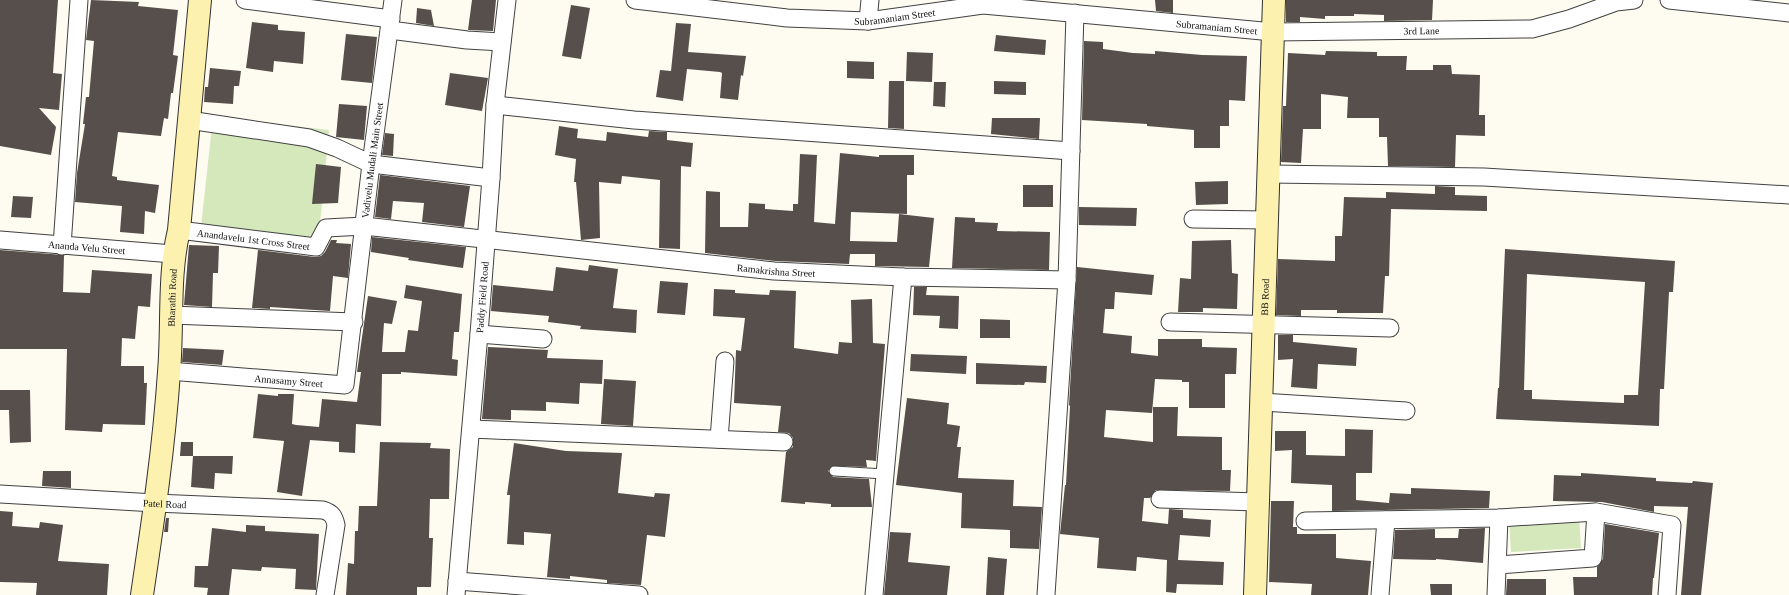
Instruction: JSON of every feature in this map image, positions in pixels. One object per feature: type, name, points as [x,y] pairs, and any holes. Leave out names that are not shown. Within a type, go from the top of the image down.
[{"type":"street","points":[[62,246],[79,0]]},
{"type":"street","name":"Bharathi Road","points":[[142,595],[155,503],[169,371],[173,254],[178,230],[200,0]]},
{"type":"street","points":[[245,0],[391,24],[468,40],[502,42]]},
{"type":"street","name":"Vadivelu Mudali Main Street","points":[[354,322],[371,164],[394,0]]},
{"type":"street","name":"Paddy Field Road","points":[[456,588],[479,334],[495,105],[507,0]]},
{"type":"street","name":"Subramaniam Street","points":[[635,0],[787,18],[868,21],[983,2],[1075,13],[1273,32]]},
{"type":"street","points":[[868,21],[870,0]]},
{"type":"street","name":"BB Road","points":[[1255,595],[1274,0]]},
{"type":"street","name":"3rd Lane","points":[[1273,32],[1532,29],[1569,19],[1616,2],[1634,0]]},
{"type":"street","points":[[1670,0],[1789,12]]},
{"type":"street","points":[[1046,595],[1067,280],[1075,13]]},
{"type":"street","points":[[495,105],[634,120],[1071,151]]},
{"type":"street","points":[[189,120],[309,138],[336,148],[371,164],[491,178]]},
{"type":"street","points":[[1269,174],[1484,177],[1789,195]]},
{"type":"street","points":[[1193,219],[1267,220]]},
{"type":"street","name":"Anandavelu 1st Cross Street","points":[[178,230],[316,247],[326,228],[364,226]]},
{"type":"street","name":"Ramakrishna Street","points":[[364,226],[485,238],[774,271],[903,277],[1067,280]]},
{"type":"street","name":"Ananda Velu Street","points":[[0,240],[173,254]]},
{"type":"street","points":[[874,595],[903,277]]},
{"type":"street","points":[[171,315],[354,322]]},
{"type":"street","name":"Annasamy Street","points":[[169,371],[345,385],[354,322]]},
{"type":"street","points":[[1170,322],[1390,328]]},
{"type":"street","points":[[479,334],[543,339]]},
{"type":"street","points":[[719,439],[725,361]]},
{"type":"street","points":[[1261,402],[1406,410]]},
{"type":"street","points":[[471,429],[784,442]]},
{"type":"street","name":"Patel Road","points":[[0,494],[155,503],[323,510],[330,512],[334,517],[336,525],[325,595]]},
{"type":"street","points":[[1160,499],[1258,502]]},
{"type":"street","points":[[1498,565],[1593,558],[1596,512]]},
{"type":"street","points":[[1305,521],[1499,518],[1596,512],[1672,525],[1667,595]]},
{"type":"street","points":[[1496,595],[1499,518]]},
{"type":"street","points":[[1380,595],[1386,520]]},
{"type":"street","points":[[456,588],[639,595]]},
{"type":"lane","points":[[834,470],[885,474]]},
{"type":"green space","points":[[213,117],[329,130],[318,245],[200,236]]},
{"type":"green space","points":[[1579,516],[1581,548],[1511,552],[1509,520]]},
{"type":"building","points":[[0,0],[58,0],[53,73],[62,74],[59,110],[39,108],[56,127],[51,155],[0,146]]},
{"type":"building","points":[[91,0],[139,2],[138,6],[178,10],[173,55],[178,56],[168,119],[164,118],[161,136],[118,132],[112,176],[117,177],[117,180],[159,185],[155,213],[145,211],[144,234],[120,232],[122,206],[75,202],[77,173],[85,124],[83,124],[86,97],[89,97],[94,41],[86,40]]},
{"type":"building","points":[[472,0],[496,0],[493,31],[468,30]]},
{"type":"building","points":[[1155,0],[1173,0],[1173,13],[1156,11]]},
{"type":"building","points":[[1286,0],[1433,0],[1432,20],[1384,21],[1384,15],[1354,14],[1354,16],[1325,16],[1325,19],[1300,17],[1300,22],[1286,22]]},
{"type":"building","points":[[571,5],[590,8],[581,59],[562,56]]},
{"type":"building","points":[[417,8],[431,10],[434,26],[416,23]]},
{"type":"building","points":[[252,22],[278,25],[278,30],[305,32],[303,64],[274,61],[273,72],[246,68]]},
{"type":"building","points":[[676,23],[691,24],[688,52],[746,56],[743,76],[741,75],[738,100],[720,98],[722,73],[687,69],[683,101],[656,97],[660,70],[671,71]]},
{"type":"building","points":[[346,34],[377,37],[372,83],[341,80]]},
{"type":"building","points":[[996,35],[1046,40],[1045,55],[994,51]]},
{"type":"building","points":[[1084,41],[1103,42],[1103,49],[1133,53],[1155,54],[1155,51],[1202,55],[1247,56],[1245,101],[1229,100],[1229,126],[1220,126],[1220,148],[1194,148],[1194,130],[1147,126],[1147,124],[1082,120]]},
{"type":"building","points":[[1326,51],[1377,52],[1377,56],[1407,56],[1406,70],[1433,70],[1433,65],[1451,65],[1452,74],[1480,75],[1479,115],[1485,115],[1485,136],[1456,135],[1455,167],[1388,166],[1387,137],[1379,137],[1379,118],[1347,118],[1348,97],[1321,94],[1321,129],[1303,129],[1301,163],[1281,162],[1283,106],[1286,106],[1288,53],[1325,55]]},
{"type":"building","points":[[907,52],[933,53],[932,82],[906,81]]},
{"type":"building","points":[[847,61],[874,62],[874,79],[847,78]]},
{"type":"building","points":[[210,68],[241,71],[239,86],[234,86],[233,104],[204,102],[205,87],[208,87]]},
{"type":"building","points":[[450,73],[488,78],[482,111],[445,105]]},
{"type":"building","points":[[889,81],[904,81],[904,129],[888,128]]},
{"type":"building","points":[[994,81],[1026,82],[1026,95],[994,94]]},
{"type":"building","points":[[934,82],[946,82],[945,107],[933,106]]},
{"type":"building","points":[[339,104],[367,106],[364,140],[336,137]]},
{"type":"building","points":[[992,118],[1040,118],[1039,139],[991,134]]},
{"type":"building","points":[[559,126],[578,129],[577,138],[606,141],[607,132],[648,137],[649,131],[667,132],[667,140],[693,143],[691,167],[681,166],[680,249],[659,248],[660,180],[622,176],[621,184],[599,182],[600,238],[581,240],[576,182],[574,182],[576,159],[555,155]]},
{"type":"building","points":[[385,133],[394,134],[393,156],[382,155]]},
{"type":"building","points":[[840,153],[879,157],[879,155],[914,155],[914,175],[907,175],[907,214],[851,212],[850,241],[897,242],[899,214],[934,218],[929,267],[875,266],[875,254],[850,254],[849,264],[775,261],[705,253],[706,191],[720,192],[720,227],[748,227],[749,203],[765,204],[765,209],[793,211],[793,204],[798,204],[800,154],[817,155],[814,222],[835,224]]},
{"type":"building","points":[[316,164],[341,167],[338,203],[312,204]]},
{"type":"building","points":[[380,175],[470,186],[464,227],[422,222],[424,203],[393,201],[391,219],[375,217]]},
{"type":"building","points":[[1228,181],[1228,204],[1196,205],[1195,182]]},
{"type":"building","points":[[1023,185],[1053,185],[1053,207],[1023,207]]},
{"type":"building","points":[[1435,186],[1455,187],[1455,195],[1487,196],[1487,211],[1391,209],[1389,276],[1385,276],[1383,313],[1337,313],[1337,310],[1301,310],[1301,316],[1276,315],[1278,259],[1335,261],[1335,236],[1342,236],[1344,197],[1386,198],[1386,192],[1435,194]]},
{"type":"building","points":[[13,196],[33,197],[31,218],[11,217]]},
{"type":"building","points":[[1079,207],[1137,208],[1136,226],[1079,225]]},
{"type":"building","points":[[955,217],[975,218],[975,222],[998,223],[997,231],[1050,232],[1049,270],[952,268]]},
{"type":"building","points":[[372,237],[466,247],[463,268],[408,260],[409,258],[371,252]]},
{"type":"building","points":[[331,240],[337,240],[336,243],[351,244],[348,278],[333,276],[330,311],[270,307],[270,309],[252,308],[258,250],[315,257],[321,256],[325,252]]},
{"type":"building","points":[[1231,240],[1232,273],[1238,274],[1237,309],[1203,308],[1203,312],[1178,312],[1180,278],[1191,279],[1192,241]]},
{"type":"building","points":[[189,245],[219,246],[218,273],[213,273],[212,307],[184,305]]},
{"type":"building","points":[[1505,249],[1675,261],[1673,292],[1669,292],[1664,389],[1660,389],[1659,426],[1496,419],[1499,388]],"holes":[[[1527,274],[1645,282],[1638,395],[1624,395],[1624,403],[1532,399],[1532,390],[1524,390]]]},
{"type":"building","points":[[0,250],[64,255],[63,292],[90,293],[92,270],[152,274],[150,307],[138,306],[135,339],[122,338],[121,366],[144,366],[144,383],[147,383],[145,425],[103,424],[102,432],[65,430],[67,349],[0,349]]},
{"type":"building","points":[[589,265],[618,269],[613,308],[637,310],[636,333],[580,329],[581,326],[548,322],[549,316],[491,311],[493,285],[553,291],[556,267],[588,271]]},
{"type":"building","points":[[1077,267],[1154,275],[1152,295],[1115,292],[1114,309],[1105,309],[1103,333],[1132,336],[1131,353],[1158,356],[1158,339],[1202,339],[1202,347],[1237,348],[1236,374],[1225,374],[1225,408],[1189,408],[1189,382],[1182,382],[1182,380],[1155,379],[1152,413],[1106,410],[1104,437],[1153,442],[1153,407],[1178,407],[1177,436],[1222,437],[1222,470],[1231,470],[1230,491],[1156,490],[1150,498],[1144,498],[1142,521],[1168,524],[1169,509],[1183,510],[1183,518],[1211,520],[1210,537],[1180,535],[1178,560],[1224,562],[1223,585],[1177,584],[1176,593],[1166,592],[1167,560],[1137,557],[1136,571],[1097,568],[1099,538],[1060,534],[1066,485]]},
{"type":"building","points":[[660,281],[688,283],[685,315],[657,313]]},
{"type":"building","points":[[406,285],[462,294],[459,332],[454,332],[452,359],[458,360],[457,376],[401,372],[401,374],[382,374],[381,426],[356,424],[355,453],[339,452],[339,442],[310,440],[302,496],[277,492],[284,441],[253,438],[258,394],[278,396],[278,394],[294,394],[292,424],[319,427],[322,399],[357,402],[361,372],[357,372],[368,296],[397,301],[392,324],[384,323],[382,352],[405,352],[408,330],[418,331],[422,301],[404,298]]},
{"type":"building","points":[[914,287],[927,287],[926,295],[959,296],[958,329],[939,328],[940,316],[913,315]]},
{"type":"building","points":[[714,289],[735,290],[735,293],[769,295],[770,290],[796,291],[794,348],[838,354],[839,342],[852,343],[851,300],[872,299],[873,343],[885,344],[876,461],[866,460],[867,467],[832,466],[828,471],[833,477],[869,479],[872,507],[831,507],[831,504],[781,502],[786,452],[793,447],[793,438],[789,433],[778,432],[781,406],[734,403],[736,350],[741,351],[745,318],[713,316]]},
{"type":"building","points":[[980,319],[1010,320],[1010,338],[980,338]]},
{"type":"building","points":[[1278,335],[1293,335],[1293,342],[1357,348],[1356,366],[1318,364],[1317,389],[1291,387],[1293,359],[1278,360]]},
{"type":"building","points":[[488,347],[548,350],[547,358],[603,360],[602,384],[580,383],[579,404],[546,402],[546,411],[511,410],[511,420],[482,419]]},
{"type":"building","points":[[183,348],[224,350],[222,365],[182,362]]},
{"type":"building","points":[[911,354],[967,356],[966,374],[910,371]]},
{"type":"building","points":[[976,363],[1047,366],[1046,383],[1025,382],[1024,385],[976,384]]},
{"type":"building","points":[[604,379],[636,381],[633,426],[601,424]]},
{"type":"building","points":[[0,390],[30,390],[31,442],[10,443],[9,410],[0,410]]},
{"type":"building","points":[[907,398],[949,403],[947,424],[960,426],[957,447],[961,447],[958,478],[1014,480],[1013,506],[1042,507],[1039,549],[1010,548],[1010,530],[961,528],[962,493],[896,485]]},
{"type":"building","points":[[1345,429],[1373,430],[1372,473],[1356,473],[1356,500],[1389,503],[1390,493],[1411,494],[1411,488],[1490,491],[1489,508],[1332,511],[1332,485],[1291,483],[1292,450],[1275,451],[1275,431],[1306,431],[1306,455],[1345,456]]},
{"type":"building","points":[[181,442],[193,442],[193,456],[180,456]]},
{"type":"building","points":[[380,442],[431,443],[430,448],[450,449],[449,499],[430,499],[429,538],[433,538],[431,587],[417,587],[417,595],[346,595],[348,563],[354,564],[355,531],[358,531],[359,506],[377,506]]},
{"type":"building","points":[[514,443],[566,451],[622,453],[618,493],[654,497],[655,493],[670,494],[665,537],[647,535],[641,585],[607,583],[607,580],[570,576],[570,579],[547,577],[551,534],[524,532],[524,545],[507,544],[510,495],[507,495]]},
{"type":"building","points":[[193,456],[233,456],[232,474],[215,473],[214,489],[191,487]]},
{"type":"building","points":[[43,471],[71,471],[71,488],[42,486]]},
{"type":"building","points":[[1581,473],[1656,478],[1656,481],[1692,483],[1693,481],[1713,483],[1701,595],[1681,595],[1688,507],[1654,506],[1654,512],[1602,502],[1553,501],[1554,475],[1581,476]]},
{"type":"building","points":[[1271,501],[1294,501],[1293,527],[1297,527],[1297,534],[1336,534],[1336,558],[1371,561],[1368,595],[1311,595],[1312,584],[1269,582]]},
{"type":"building","points":[[0,511],[13,512],[12,526],[39,528],[40,522],[63,525],[58,561],[109,564],[107,595],[36,595],[37,583],[0,582]]},
{"type":"building","points":[[166,518],[169,518],[168,532],[164,532]]},
{"type":"building","points":[[1605,524],[1659,533],[1652,595],[1574,595],[1573,577],[1597,577],[1597,567],[1603,559]]},
{"type":"building","points":[[246,525],[265,526],[265,531],[319,534],[316,590],[295,589],[296,569],[262,567],[261,571],[232,569],[229,595],[207,595],[208,588],[194,587],[195,566],[208,566],[212,528],[246,532]]},
{"type":"building","points":[[1485,528],[1483,563],[1436,559],[1393,559],[1395,530],[1435,529],[1435,538],[1458,538],[1459,529]]},
{"type":"building","points":[[890,532],[911,533],[908,562],[950,566],[947,595],[884,595]]},
{"type":"building","points":[[988,557],[1007,559],[1004,595],[986,595]]},
{"type":"building","points":[[1507,579],[1546,579],[1546,595],[1506,595]]},
{"type":"building","points":[[1430,584],[1452,584],[1452,595],[1431,595]]}]
